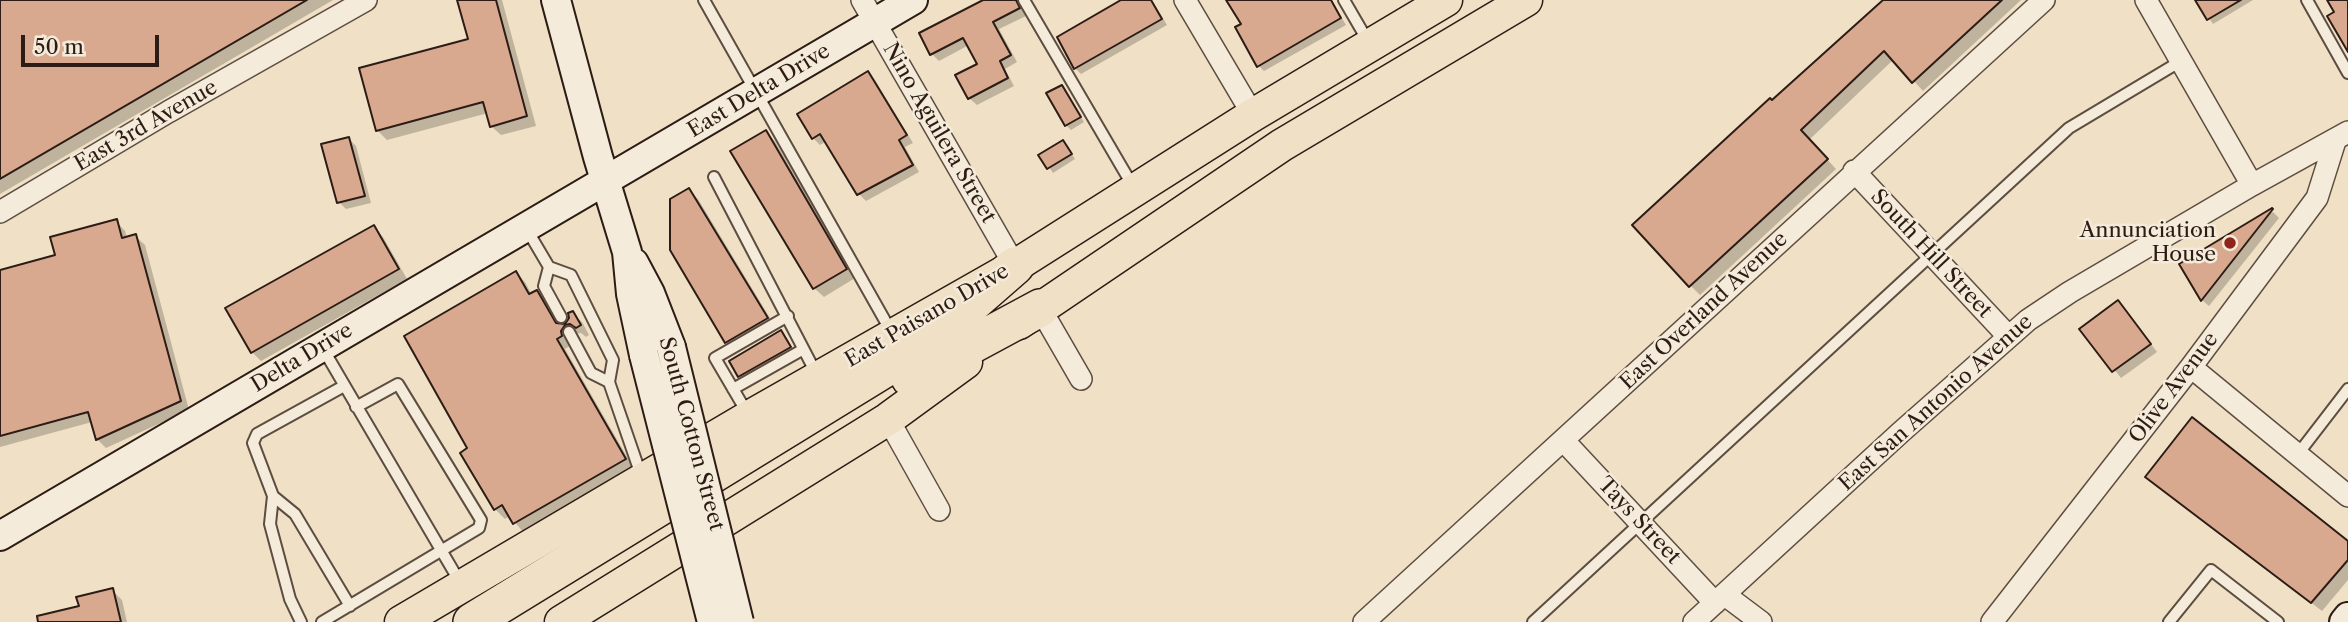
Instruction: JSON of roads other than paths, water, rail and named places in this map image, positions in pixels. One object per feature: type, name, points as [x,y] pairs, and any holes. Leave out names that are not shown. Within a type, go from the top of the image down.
[{"type":"highway","points":[[472,622],[910,353],[944,328],[1015,266]]},
{"type":"highway","points":[[512,622],[636,543],[942,359],[1040,308]]},
{"type":"main road","name":"South Cotton Street","points":[[556,0],[627,252],[631,294],[644,355],[712,622]]},
{"type":"main road","name":"East Delta Drive","points":[[606,181],[757,92],[868,11],[913,0]]},
{"type":"main road","name":"East Paisano Drive","points":[[401,622],[749,417],[1015,266],[1253,115],[1446,0]]},
{"type":"main road","points":[[561,622],[888,419],[1040,308],[1282,145],[1526,0]]},
{"type":"main road","name":"Delta Drive","points":[[0,536],[606,181]]},
{"type":"main road","name":"South Cotton Street","points":[[627,252],[650,293],[671,347],[739,622]]},
{"type":"main road","points":[[2344,622],[2348,617]]},
{"type":"street","name":"East 3rd Avenue","points":[[0,212],[168,112],[366,0]]},
{"type":"street","points":[[1185,0],[1253,115]]},
{"type":"street","name":"East Overland Avenue","points":[[1364,622],[2044,0]]},
{"type":"street","points":[[2146,0],[2252,185]]},
{"type":"street","name":"Nino Aguilera Street","points":[[868,11],[1015,266]]},
{"type":"street","name":"East San Antonio Avenue","points":[[1694,622],[2008,336],[2070,292],[2252,185],[2344,140]]},
{"type":"street","name":"Olive Avenue","points":[[1992,622],[2191,367],[2317,198],[2344,140]]},
{"type":"street","name":"South Hill Street","points":[[1854,172],[2008,336]]},
{"type":"street","points":[[1040,308],[1081,379]]},
{"type":"street","points":[[2191,367],[2348,496]]},
{"type":"street","points":[[888,419],[939,510]]},
{"type":"street","name":"Tays Street","points":[[1563,440],[1641,524],[1720,599],[1761,622]]},
{"type":"lane","points":[[705,0],[894,336]]},
{"type":"lane","points":[[1024,0],[1135,190]]},
{"type":"lane","points":[[1344,0],[1370,45]]},
{"type":"lane","points":[[2307,0],[2348,73]]},
{"type":"lane","points":[[1533,622],[2069,128],[2181,61]]},
{"type":"lane","points":[[714,177],[818,377]]},
{"type":"lane","points":[[526,228],[549,267],[571,275],[613,360],[609,382],[643,480]]},
{"type":"lane","points":[[549,267],[544,286],[561,317]]},
{"type":"lane","points":[[749,417],[715,358],[733,353],[788,316]]},
{"type":"lane","points":[[569,332],[591,373],[609,382]]},
{"type":"lane","points":[[322,346],[462,586]]},
{"type":"lane","points":[[733,389],[775,362],[802,350]]},
{"type":"lane","points":[[322,622],[479,528],[481,520],[398,384],[356,407]]},
{"type":"lane","points":[[301,622],[290,599],[270,524],[272,496],[253,443],[257,434],[344,386]]},
{"type":"lane","points":[[2298,454],[2348,390]]},
{"type":"lane","points":[[272,496],[295,514],[350,606]]},
{"type":"lane","points":[[2169,622],[2211,570],[2278,622]]},
{"type":"place","name":"Annunciation House","points":[[2230,243]]}]
